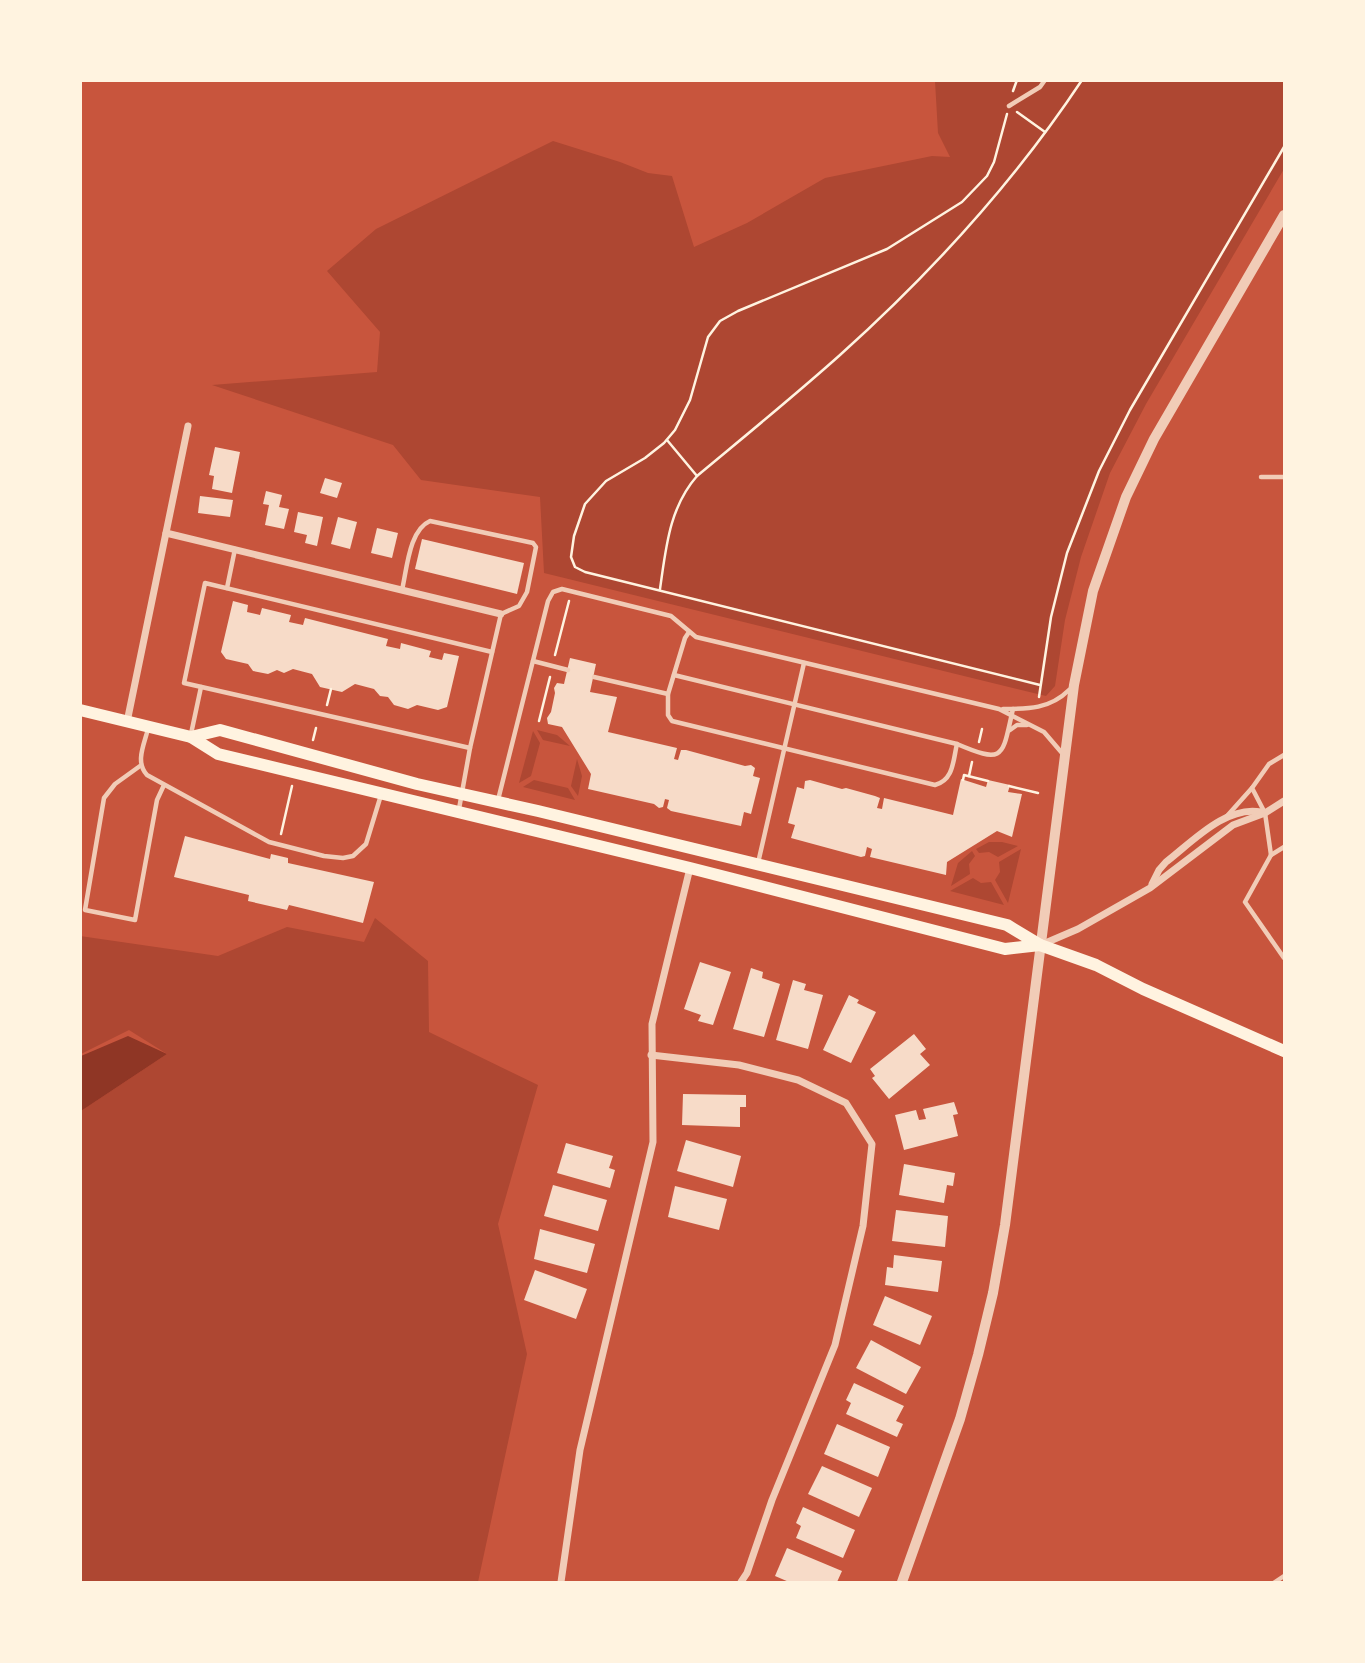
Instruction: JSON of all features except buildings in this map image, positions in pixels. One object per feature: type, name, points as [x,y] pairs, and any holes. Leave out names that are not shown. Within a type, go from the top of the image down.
[{"type":"main road","points":[[80,710],[191,737],[218,754],[690,868],[1005,949],[1040,945]]},
{"type":"main road","points":[[191,737],[220,730],[417,784],[1007,925],[1040,945],[1096,965],[1143,989],[1284,1051]]},
{"type":"street","points":[[902,1583],[960,1419],[993,1293],[1005,1225],[1074,685],[1093,591],[1126,497],[1174,402],[1284,215]]},
{"type":"street","points":[[127,722],[188,426]]},
{"type":"street","points":[[166,533],[501,614]]},
{"type":"street","points":[[1040,945],[1078,929],[1150,888],[1233,825],[1265,813],[1284,801]]},
{"type":"street","points":[[1150,888],[1166,862],[1226,816],[1241,810],[1265,813]]},
{"type":"street","points":[[561,1583],[580,1450],[653,1142],[652,1024],[690,868]]},
{"type":"street","points":[[651,1055],[739,1065],[797,1080],[846,1103],[872,1144],[863,1226],[835,1345],[741,1583]]},
{"type":"lane","points":[[1009,106],[1040,87],[1045,80]]},
{"type":"lane","points":[[1261,477],[1284,477]]},
{"type":"lane","points":[[402,590],[416,533],[422,524],[430,521],[533,542],[536,547],[527,592],[519,606],[501,614],[458,813]]},
{"type":"lane","points":[[227,589],[235,549]]},
{"type":"lane","points":[[470,748],[184,683],[205,583],[492,652]]},
{"type":"lane","points":[[497,801],[548,601],[553,592],[562,589],[671,616],[696,637],[1012,712],[1055,743],[1065,757]]},
{"type":"lane","points":[[690,632],[685,638],[668,694],[667,715],[672,721],[935,785],[944,782],[950,775],[957,744]]},
{"type":"lane","points":[[533,661],[568,670]]},
{"type":"lane","points":[[758,864],[804,663]]},
{"type":"lane","points":[[674,675],[995,755],[1004,748],[1009,731],[1017,725],[1024,724],[1038,729]]},
{"type":"lane","points":[[594,677],[668,694]]},
{"type":"lane","points":[[1012,712],[1051,704],[1074,685]]},
{"type":"lane","points":[[191,737],[201,687]]},
{"type":"lane","points":[[1007,737],[1012,712]]},
{"type":"lane","points":[[148,728],[141,766],[115,785],[104,798],[85,910],[135,920],[157,800],[164,785]]},
{"type":"lane","points":[[1226,816],[1252,788],[1269,764],[1284,755]]},
{"type":"lane","points":[[141,766],[147,775],[269,842],[324,856],[343,858],[361,852],[382,794]]},
{"type":"lane","points":[[1252,788],[1265,813],[1271,855]]},
{"type":"lane","points":[[1284,847],[1271,855],[1245,902],[1284,958]]},
{"type":"lane","points":[[1275,1583],[1284,1576]]},
{"type":"path","points":[[1017,80],[994,162],[987,176],[962,202],[887,249],[720,321],[704,347],[695,385],[684,414],[667,440],[645,458],[606,481],[591,495],[580,513],[571,557],[577,572],[660,590],[1040,685]]},
{"type":"path","points":[[660,590],[673,514],[685,489],[840,355],[965,231],[1045,132],[1082,80]]},
{"type":"path","points":[[1009,106],[1045,132]]},
{"type":"path","points":[[1038,699],[1051,617],[1066,553],[1099,471],[1130,410],[1284,147]]},
{"type":"path","points":[[667,440],[697,476]]},
{"type":"path","points":[[555,658],[569,601]]},
{"type":"path","points":[[539,721],[550,676]]},
{"type":"path","points":[[327,705],[331,690]]},
{"type":"path","points":[[312,747],[316,728]]},
{"type":"path","points":[[969,776],[973,758]]},
{"type":"path","points":[[963,780],[964,775],[988,781]]},
{"type":"path","points":[[281,837],[293,782]]},
{"type":"path","points":[[1009,786],[1038,793]]},
{"type":"shaded area","points":[[935,81],[1284,81],[1284,169],[1146,404],[1110,473],[1081,557],[1065,620],[1055,686],[1046,696],[544,573],[540,497],[421,480],[393,445],[212,385],[377,372],[380,332],[327,271],[376,229],[553,141],[648,173],[672,176],[694,247],[747,223],[825,178],[932,156],[950,157],[938,133]]},
{"type":"shaded area","points":[[537,730],[557,735],[570,746],[543,740]]},
{"type":"shaded area","points":[[533,731],[540,743],[531,776],[519,783]]},
{"type":"shaded area","points":[[577,759],[582,776],[578,796],[571,786]]},
{"type":"shaded area","points":[[534,780],[568,788],[575,800],[523,787]]},
{"type":"shaded area","points":[[989,842],[1018,846],[998,857],[989,852],[979,853],[976,849]]},
{"type":"shaded area","points":[[1021,849],[1008,903],[995,880],[1000,872],[999,862]]},
{"type":"shaded area","points":[[972,851],[975,856],[969,864],[970,874],[951,886],[958,863]]},
{"type":"shaded area","points":[[973,878],[981,883],[991,882],[1004,905],[950,891]]},
{"type":"shaded area","points":[[375,918],[428,961],[429,1032],[538,1085],[498,1224],[527,1354],[478,1582],[81,1582],[81,1111],[167,1054],[129,1030],[81,1054],[80,936],[218,956],[287,927],[364,942]]},
{"type":"shaded area","points":[[128,1036],[167,1054],[81,1111],[81,1056]]}]
